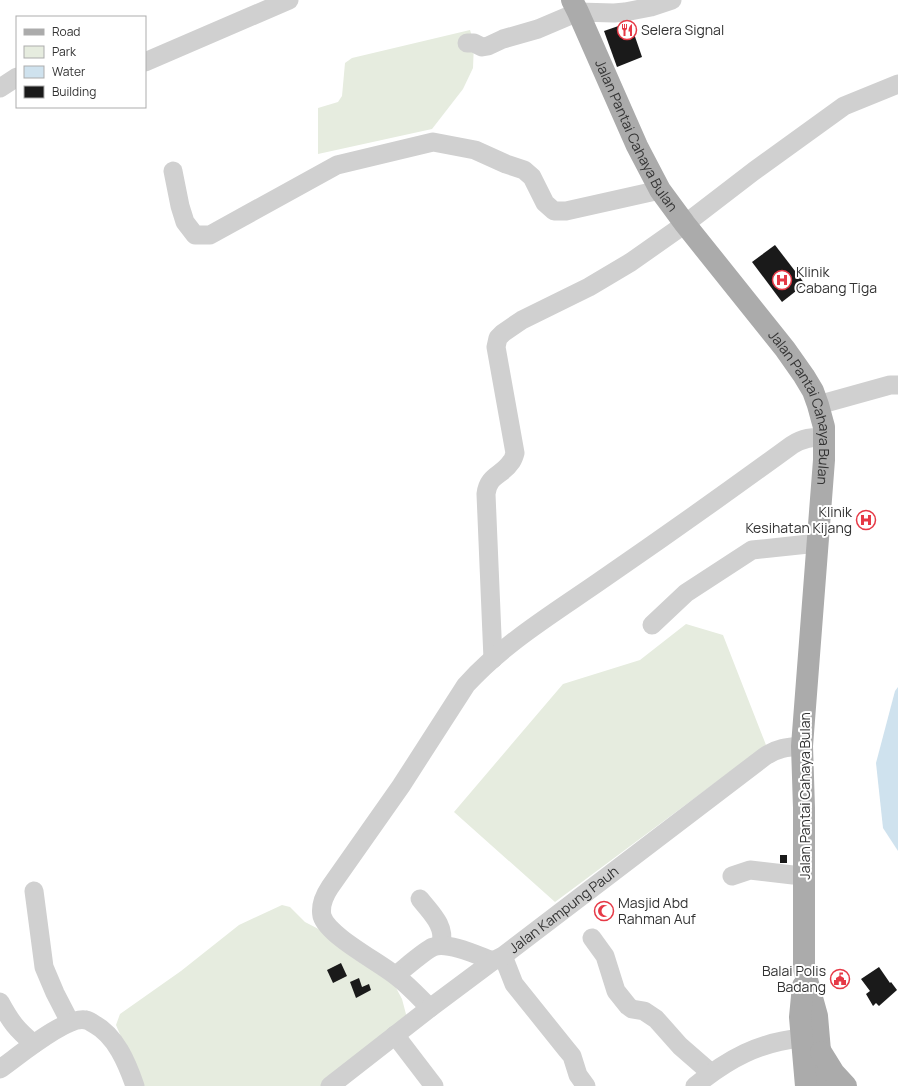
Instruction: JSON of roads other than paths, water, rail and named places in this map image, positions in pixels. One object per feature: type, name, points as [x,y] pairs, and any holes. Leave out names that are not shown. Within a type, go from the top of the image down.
[{"type":"main road","name":"Jalan Pantai Cahaya Bulan","points":[[575,6],[637,146],[660,190],[685,224],[785,349],[813,391],[822,419],[818,543],[802,746],[806,976],[817,1016],[811,1040],[806,1086]]},
{"type":"main road","name":"Jalan Pantai Cahaya Bulan","points":[[811,1040],[823,1086]]},
{"type":"main road","points":[[811,1040],[827,1064],[846,1086]]},
{"type":"street","points":[[146,62],[289,0]]},
{"type":"street","points":[[467,43],[482,47],[488,46],[503,39],[538,29],[575,6],[614,13],[651,7],[672,0]]},
{"type":"street","points":[[0,88],[16,78]]},
{"type":"street","points":[[493,659],[487,486],[491,480],[512,462],[515,453],[496,347],[498,338],[522,320],[589,287],[630,262],[685,224],[754,171],[844,106],[898,84]]},
{"type":"street","points":[[173,171],[180,206],[185,222],[195,235],[210,235],[337,165],[433,142],[474,150],[524,170],[532,177],[545,203],[554,211],[566,211],[660,190]]},
{"type":"street","points":[[430,1008],[396,975],[330,930],[322,917],[322,908],[324,896],[401,786],[466,685],[476,673],[512,642],[687,521],[792,445],[811,437],[822,419],[890,385],[898,385]]},
{"type":"street","points":[[822,419],[898,394]]},
{"type":"street","points":[[652,625],[686,593],[752,550],[818,543]]},
{"type":"street","name":"Jalan Kampung Pauh","points":[[330,1086],[430,1008],[498,959],[770,752],[783,747],[802,746]]},
{"type":"street","points":[[732,876],[750,870],[804,875]]},
{"type":"street","points":[[34,891],[44,967],[70,1022]]},
{"type":"street","points":[[420,899],[437,920],[443,936],[441,945]]},
{"type":"street","points":[[592,938],[605,956],[616,991],[628,1006],[632,1009],[644,1011],[656,1019],[680,1046],[711,1073]]},
{"type":"street","points":[[396,975],[432,947],[441,945],[498,959],[514,984],[572,1056],[578,1075],[586,1086]]},
{"type":"street","points":[[0,1002],[15,1027],[34,1044]]},
{"type":"street","points":[[3,1062],[70,1022],[85,1019],[104,1029],[115,1044],[130,1071],[135,1086]]},
{"type":"street","points":[[395,1035],[434,1086]]},
{"type":"street","points":[[695,1086],[730,1060],[755,1048],[785,1039],[811,1040]]},
{"type":"water","points":[[898,687],[898,851],[883,828],[876,763],[895,691]]},
{"type":"place","name":"Selera Signal","points":[[627,30]]},
{"type":"place","name":"Klinik Cabang Tiga","points":[[782,280]]},
{"type":"place","name":"Klinik Kesihatan Kijang","points":[[866,520]]},
{"type":"place","name":"Masjid Abd Rahman Auf","points":[[604,911]]},
{"type":"place","name":"Balai Polis Badang","points":[[840,979]]}]
